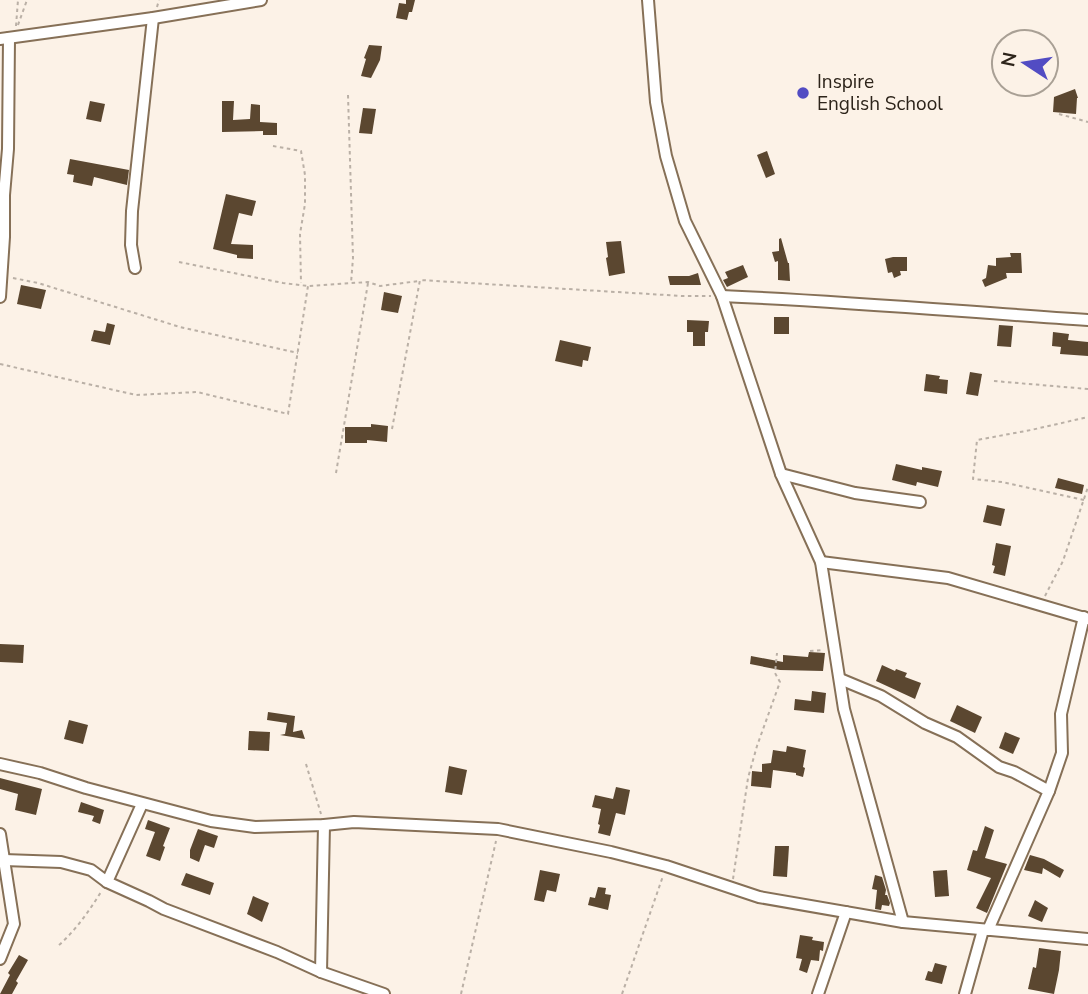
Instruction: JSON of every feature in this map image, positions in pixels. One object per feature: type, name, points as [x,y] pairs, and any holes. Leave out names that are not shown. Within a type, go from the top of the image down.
[{"type":"street","points":[[0,297],[4,237],[5,39],[261,0]]},
{"type":"street","points":[[648,0],[656,102],[666,156],[685,221],[722,296],[781,474],[821,562],[844,709],[903,922]]},
{"type":"street","points":[[135,268],[131,245],[132,211],[153,18]]},
{"type":"street","points":[[722,296],[808,299],[1088,320]]},
{"type":"street","points":[[781,474],[855,493],[920,502]]},
{"type":"street","points":[[821,562],[948,578],[1086,618],[1062,715],[1062,753],[1049,791],[985,930],[965,994]]},
{"type":"street","points":[[840,679],[881,696],[925,723],[957,737],[999,767],[1049,791]]},
{"type":"street","points":[[0,764],[211,821],[256,827],[354,822],[498,829],[666,866],[759,897],[903,922],[1088,939]]},
{"type":"street","points":[[107,882],[142,804]]},
{"type":"street","points":[[321,972],[324,825]]},
{"type":"street","points":[[0,834],[14,925],[0,959]]},
{"type":"street","points":[[4,859],[61,862],[91,870],[107,882],[164,909],[277,951],[321,972],[384,994]]},
{"type":"street","points":[[818,994],[846,912]]},
{"type":"path","points":[[18,0],[16,30],[27,0]]},
{"type":"path","points":[[348,95],[354,258],[351,284]]},
{"type":"path","points":[[1059,114],[1088,122]]},
{"type":"path","points":[[273,146],[301,151],[305,174],[300,233],[301,284]]},
{"type":"path","points":[[178,262],[308,286],[369,282],[380,286],[420,280],[682,296],[722,296]]},
{"type":"path","points":[[1,280],[38,283],[180,327],[298,353]]},
{"type":"path","points":[[392,429],[420,280]]},
{"type":"path","points":[[336,472],[369,282]]},
{"type":"path","points":[[0,364],[136,395],[197,392],[288,414],[308,286]]},
{"type":"path","points":[[994,381],[1088,389]]},
{"type":"path","points":[[1084,500],[1002,482],[973,479],[977,440],[1088,417]]},
{"type":"path","points":[[1041,605],[1063,561],[1088,487]]},
{"type":"path","points":[[810,651],[836,652]]},
{"type":"path","points":[[732,887],[748,778],[780,682],[775,673],[777,653]]},
{"type":"path","points":[[306,764],[324,825]]},
{"type":"path","points":[[461,994],[498,829]]},
{"type":"path","points":[[622,994],[666,866]]},
{"type":"path","points":[[59,945],[87,915],[107,882]]},
{"type":"building","points":[[406,0],[415,0],[412,12],[409,12],[407,20],[396,18],[399,3],[406,4]]},
{"type":"building","points":[[369,45],[382,46],[380,60],[371,78],[361,76]]},
{"type":"building","points":[[1075,89],[1078,98],[1076,114],[1053,112],[1054,98],[1060,98],[1060,95]]},
{"type":"building","points":[[90,101],[105,104],[101,122],[86,119]]},
{"type":"building","points":[[222,101],[234,101],[233,120],[250,119],[251,104],[260,105],[260,122],[277,123],[277,135],[263,135],[263,131],[222,132]]},
{"type":"building","points":[[363,108],[376,109],[372,134],[359,133]]},
{"type":"building","points":[[767,151],[775,174],[766,178],[757,155]]},
{"type":"building","points":[[70,159],[129,170],[127,185],[94,177],[92,186],[73,182],[74,175],[67,174]]},
{"type":"building","points":[[226,194],[256,201],[252,216],[239,213],[231,244],[253,245],[253,259],[237,258],[237,255],[213,249]]},
{"type":"building","points":[[781,238],[789,263],[790,281],[778,280],[778,261],[775,262],[772,252],[779,251]]},
{"type":"building","points":[[621,241],[625,273],[609,276],[606,242]]},
{"type":"building","points":[[1010,253],[1021,253],[1022,273],[1006,273],[1007,278],[985,287],[982,280],[986,278],[988,265],[996,266],[996,258],[1011,257]]},
{"type":"building","points":[[907,257],[907,271],[900,271],[901,275],[894,278],[892,272],[888,273],[885,259]]},
{"type":"building","points":[[743,265],[748,277],[727,287],[723,280],[728,278],[725,272]]},
{"type":"building","points":[[698,273],[701,285],[670,285],[668,276]]},
{"type":"building","points":[[21,285],[46,290],[41,309],[17,304]]},
{"type":"building","points":[[384,292],[402,296],[398,313],[381,310]]},
{"type":"building","points":[[774,317],[789,317],[789,334],[774,334]]},
{"type":"building","points":[[687,320],[709,321],[708,332],[705,332],[705,346],[693,346],[693,332],[687,332]]},
{"type":"building","points":[[107,323],[115,325],[110,345],[91,341],[94,330],[105,332]]},
{"type":"building","points":[[999,325],[1013,326],[1011,347],[997,346]]},
{"type":"building","points":[[1053,332],[1069,334],[1068,340],[1088,342],[1088,356],[1060,354],[1061,347],[1052,346]]},
{"type":"building","points":[[560,340],[591,347],[588,361],[583,360],[582,367],[555,361]]},
{"type":"building","points":[[970,372],[982,374],[978,396],[966,394]]},
{"type":"building","points":[[926,374],[948,380],[947,394],[924,391]]},
{"type":"building","points":[[371,424],[388,426],[387,442],[367,440],[367,443],[345,443],[345,427],[371,427]]},
{"type":"building","points":[[896,464],[942,471],[938,487],[917,482],[916,486],[892,480]]},
{"type":"building","points":[[1058,478],[1084,485],[1082,494],[1055,488]]},
{"type":"building","points":[[987,505],[1005,509],[1001,526],[983,522]]},
{"type":"building","points":[[996,543],[1011,546],[1005,576],[993,573]]},
{"type":"building","points":[[0,644],[24,645],[23,663],[0,662]]},
{"type":"building","points":[[809,652],[825,653],[823,671],[780,670],[750,664],[751,656],[783,662],[783,655],[808,657]]},
{"type":"building","points":[[882,665],[907,673],[905,677],[921,683],[915,699],[876,681]]},
{"type":"building","points":[[812,691],[826,693],[824,713],[794,710],[795,699],[811,701]]},
{"type":"building","points":[[957,705],[982,717],[975,733],[950,721]]},
{"type":"building","points":[[268,712],[295,716],[293,732],[302,730],[305,739],[280,735],[285,734],[287,723],[267,720]]},
{"type":"building","points":[[69,720],[88,725],[83,744],[64,739]]},
{"type":"building","points":[[249,731],[270,732],[269,751],[248,750]]},
{"type":"building","points":[[1005,732],[1020,738],[1013,754],[999,748]]},
{"type":"building","points":[[787,746],[806,750],[803,777],[796,773],[773,770],[771,788],[751,786],[752,771],[762,772],[762,764],[771,763],[773,750],[786,752]]},
{"type":"building","points":[[449,766],[467,770],[462,795],[445,792]]},
{"type":"building","points":[[0,778],[42,789],[36,815],[15,810],[18,794],[0,789]]},
{"type":"building","points":[[616,787],[630,790],[625,815],[616,813],[610,836],[598,833],[601,809],[592,807],[595,795],[613,799]]},
{"type":"building","points":[[81,802],[104,810],[100,824],[92,821],[94,816],[78,812]]},
{"type":"building","points":[[148,820],[170,828],[160,861],[146,856],[155,832],[145,829]]},
{"type":"building","points":[[985,826],[994,830],[985,858],[1007,864],[987,913],[976,908],[991,878],[967,870]]},
{"type":"building","points":[[198,829],[218,836],[214,848],[205,845],[199,862],[190,858],[190,850]]},
{"type":"building","points":[[775,846],[789,846],[787,877],[773,876]]},
{"type":"building","points":[[1030,855],[1064,870],[1060,878],[1043,868],[1042,874],[1024,870]]},
{"type":"building","points":[[540,870],[560,874],[556,892],[547,890],[544,902],[534,900]]},
{"type":"building","points":[[947,870],[949,896],[935,897],[933,871]]},
{"type":"building","points":[[186,873],[214,883],[210,895],[181,885]]},
{"type":"building","points":[[875,875],[882,877],[885,895],[890,903],[889,906],[882,905],[881,910],[875,909],[877,890],[872,889]]},
{"type":"building","points":[[598,887],[606,888],[605,894],[611,895],[608,910],[588,905],[590,897],[595,898]]},
{"type":"building","points":[[253,896],[269,903],[262,922],[247,914]]},
{"type":"building","points":[[1035,900],[1048,908],[1042,922],[1028,916]]},
{"type":"building","points":[[800,935],[824,942],[819,961],[811,960],[807,973],[799,970],[802,959],[796,958]]},
{"type":"building","points":[[1039,948],[1061,951],[1054,994],[1028,989],[1033,967],[1036,968]]},
{"type":"building","points":[[19,955],[28,960],[16,981],[18,983],[12,994],[0,994],[10,975],[8,973]]},
{"type":"building","points":[[935,963],[947,966],[942,984],[925,980]]},
{"type":"place","name":"Inspire English School","points":[[803,93]]}]
